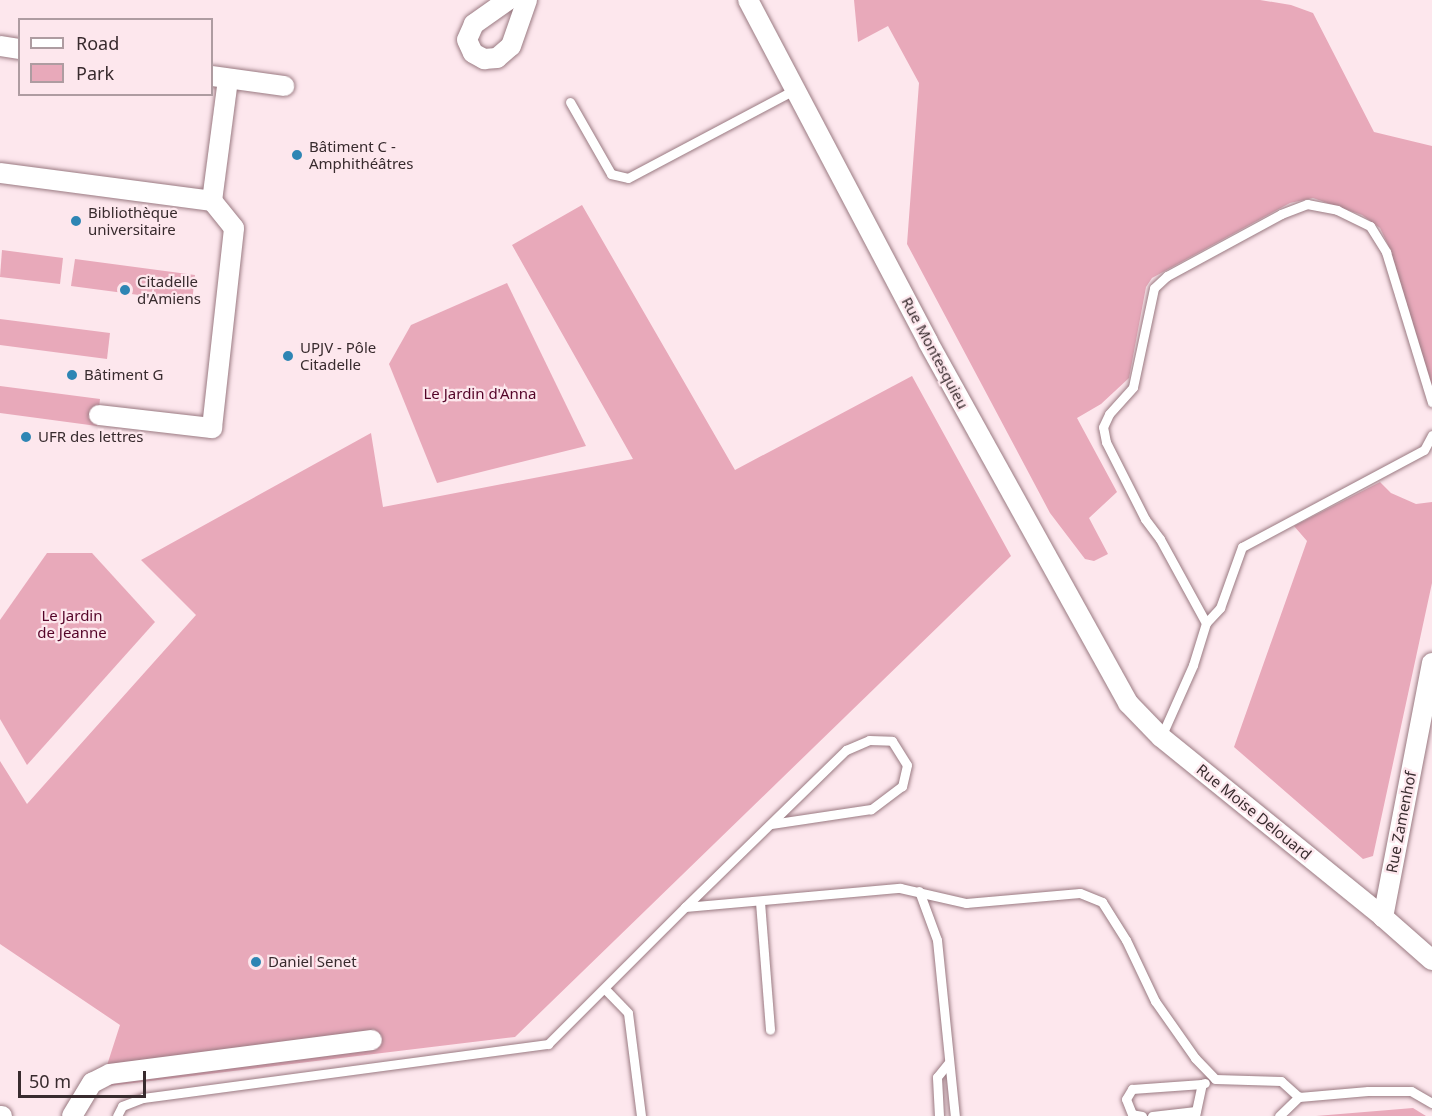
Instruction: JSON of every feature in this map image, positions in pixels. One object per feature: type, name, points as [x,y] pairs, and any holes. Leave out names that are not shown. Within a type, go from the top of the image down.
[{"type":"street","points":[[508,0],[474,24],[467,40],[473,53],[484,59],[496,58],[511,46],[527,0]]},
{"type":"street","name":"Rue Montesquieu","points":[[748,0],[928,342],[1128,703]]},
{"type":"street","points":[[0,46],[18,49]]},
{"type":"street","points":[[99,415],[212,428],[234,228],[212,201],[220,77],[284,86]]},
{"type":"street","points":[[0,173],[212,201]]},
{"type":"street","name":"Rue Zamenhof","points":[[1383,916],[1432,663]]},
{"type":"street","name":"Rue Moise Delouard","points":[[1128,703],[1161,737],[1383,916]]},
{"type":"street","points":[[1383,916],[1432,960]]},
{"type":"street","points":[[72,1116],[92,1083],[110,1074],[372,1040]]},
{"type":"lane","points":[[570,102],[610,174],[627,178],[796,89]]},
{"type":"lane","points":[[1206,623],[1160,539],[1145,519],[1106,442],[1103,427],[1109,414],[1133,387],[1154,288],[1167,276],[1281,214],[1307,204],[1337,210],[1370,226],[1386,252],[1432,402]]},
{"type":"lane","points":[[1161,737],[1193,665],[1206,623],[1220,608],[1242,548],[1424,450],[1432,435]]},
{"type":"lane","points":[[117,1116],[122,1106],[143,1098],[548,1044],[846,750],[869,740],[892,741],[907,765],[902,786],[871,809],[771,824]]},
{"type":"lane","points":[[685,907],[900,888],[966,903],[1080,893],[1102,902],[1126,940],[1155,1001],[1195,1058],[1215,1078]]},
{"type":"lane","points":[[919,891],[937,940],[955,1116]]},
{"type":"lane","points":[[760,902],[770,1030]]},
{"type":"lane","points":[[605,989],[628,1013],[641,1116]]},
{"type":"lane","points":[[939,1116],[937,1077],[949,1062]]},
{"type":"lane","points":[[1142,1116],[1132,1114],[1126,1099],[1132,1089],[1202,1084],[1215,1078],[1281,1081],[1299,1097]]},
{"type":"lane","points":[[1152,1116],[1196,1114],[1202,1084]]},
{"type":"lane","points":[[1279,1116],[1299,1097],[1368,1090],[1411,1091],[1432,1103]]},
{"type":"green space","points":[[854,0],[1260,0],[1291,5],[1313,13],[1374,132],[1432,146],[1432,388],[1390,249],[1380,228],[1362,215],[1313,198],[1290,203],[1152,278],[1146,287],[1129,378],[1101,404],[1077,418],[1117,492],[1089,518],[1108,554],[1094,561],[1085,559],[1050,513],[907,244],[919,83],[888,26],[858,42]]},
{"type":"green space","points":[[582,205],[735,470],[912,376],[1011,556],[515,1037],[100,1087],[120,1025],[0,944],[0,761],[27,804],[196,615],[141,560],[371,433],[383,507],[633,459],[512,245]]},
{"type":"green space","points":[[2,250],[63,258],[60,284],[0,277]]},
{"type":"green space","points":[[75,259],[195,275],[192,302],[71,286]]},
{"type":"green space","name":"Le Jardin d'Anna","points":[[507,283],[586,446],[437,483],[389,364],[411,325]]},
{"type":"green space","points":[[0,319],[110,333],[107,359],[0,345]]},
{"type":"green space","points":[[0,386],[100,399],[97,426],[0,413]]},
{"type":"green space","points":[[1380,482],[1391,493],[1416,504],[1432,502],[1432,583],[1373,856],[1363,859],[1234,747],[1307,541],[1294,526]]},
{"type":"green space","name":"Le Jardin de Jeanne","points":[[47,553],[92,553],[155,622],[27,765],[0,719],[0,620]]},
{"type":"green space","points":[[1413,1108],[1426,1116],[1316,1116]]},
{"type":"place","name":"Bâtiment C - Amphithéâtres","points":[[297,155]]},
{"type":"place","name":"Bibliothèque universitaire","points":[[76,221]]},
{"type":"place","name":"Citadelle d'Amiens","points":[[125,290]]},
{"type":"place","name":"UPJV - Pôle Citadelle","points":[[288,356]]},
{"type":"place","name":"Bâtiment G","points":[[72,375]]},
{"type":"place","name":"UFR des lettres","points":[[26,437]]},
{"type":"place","name":"Daniel Senet","points":[[256,962]]}]
